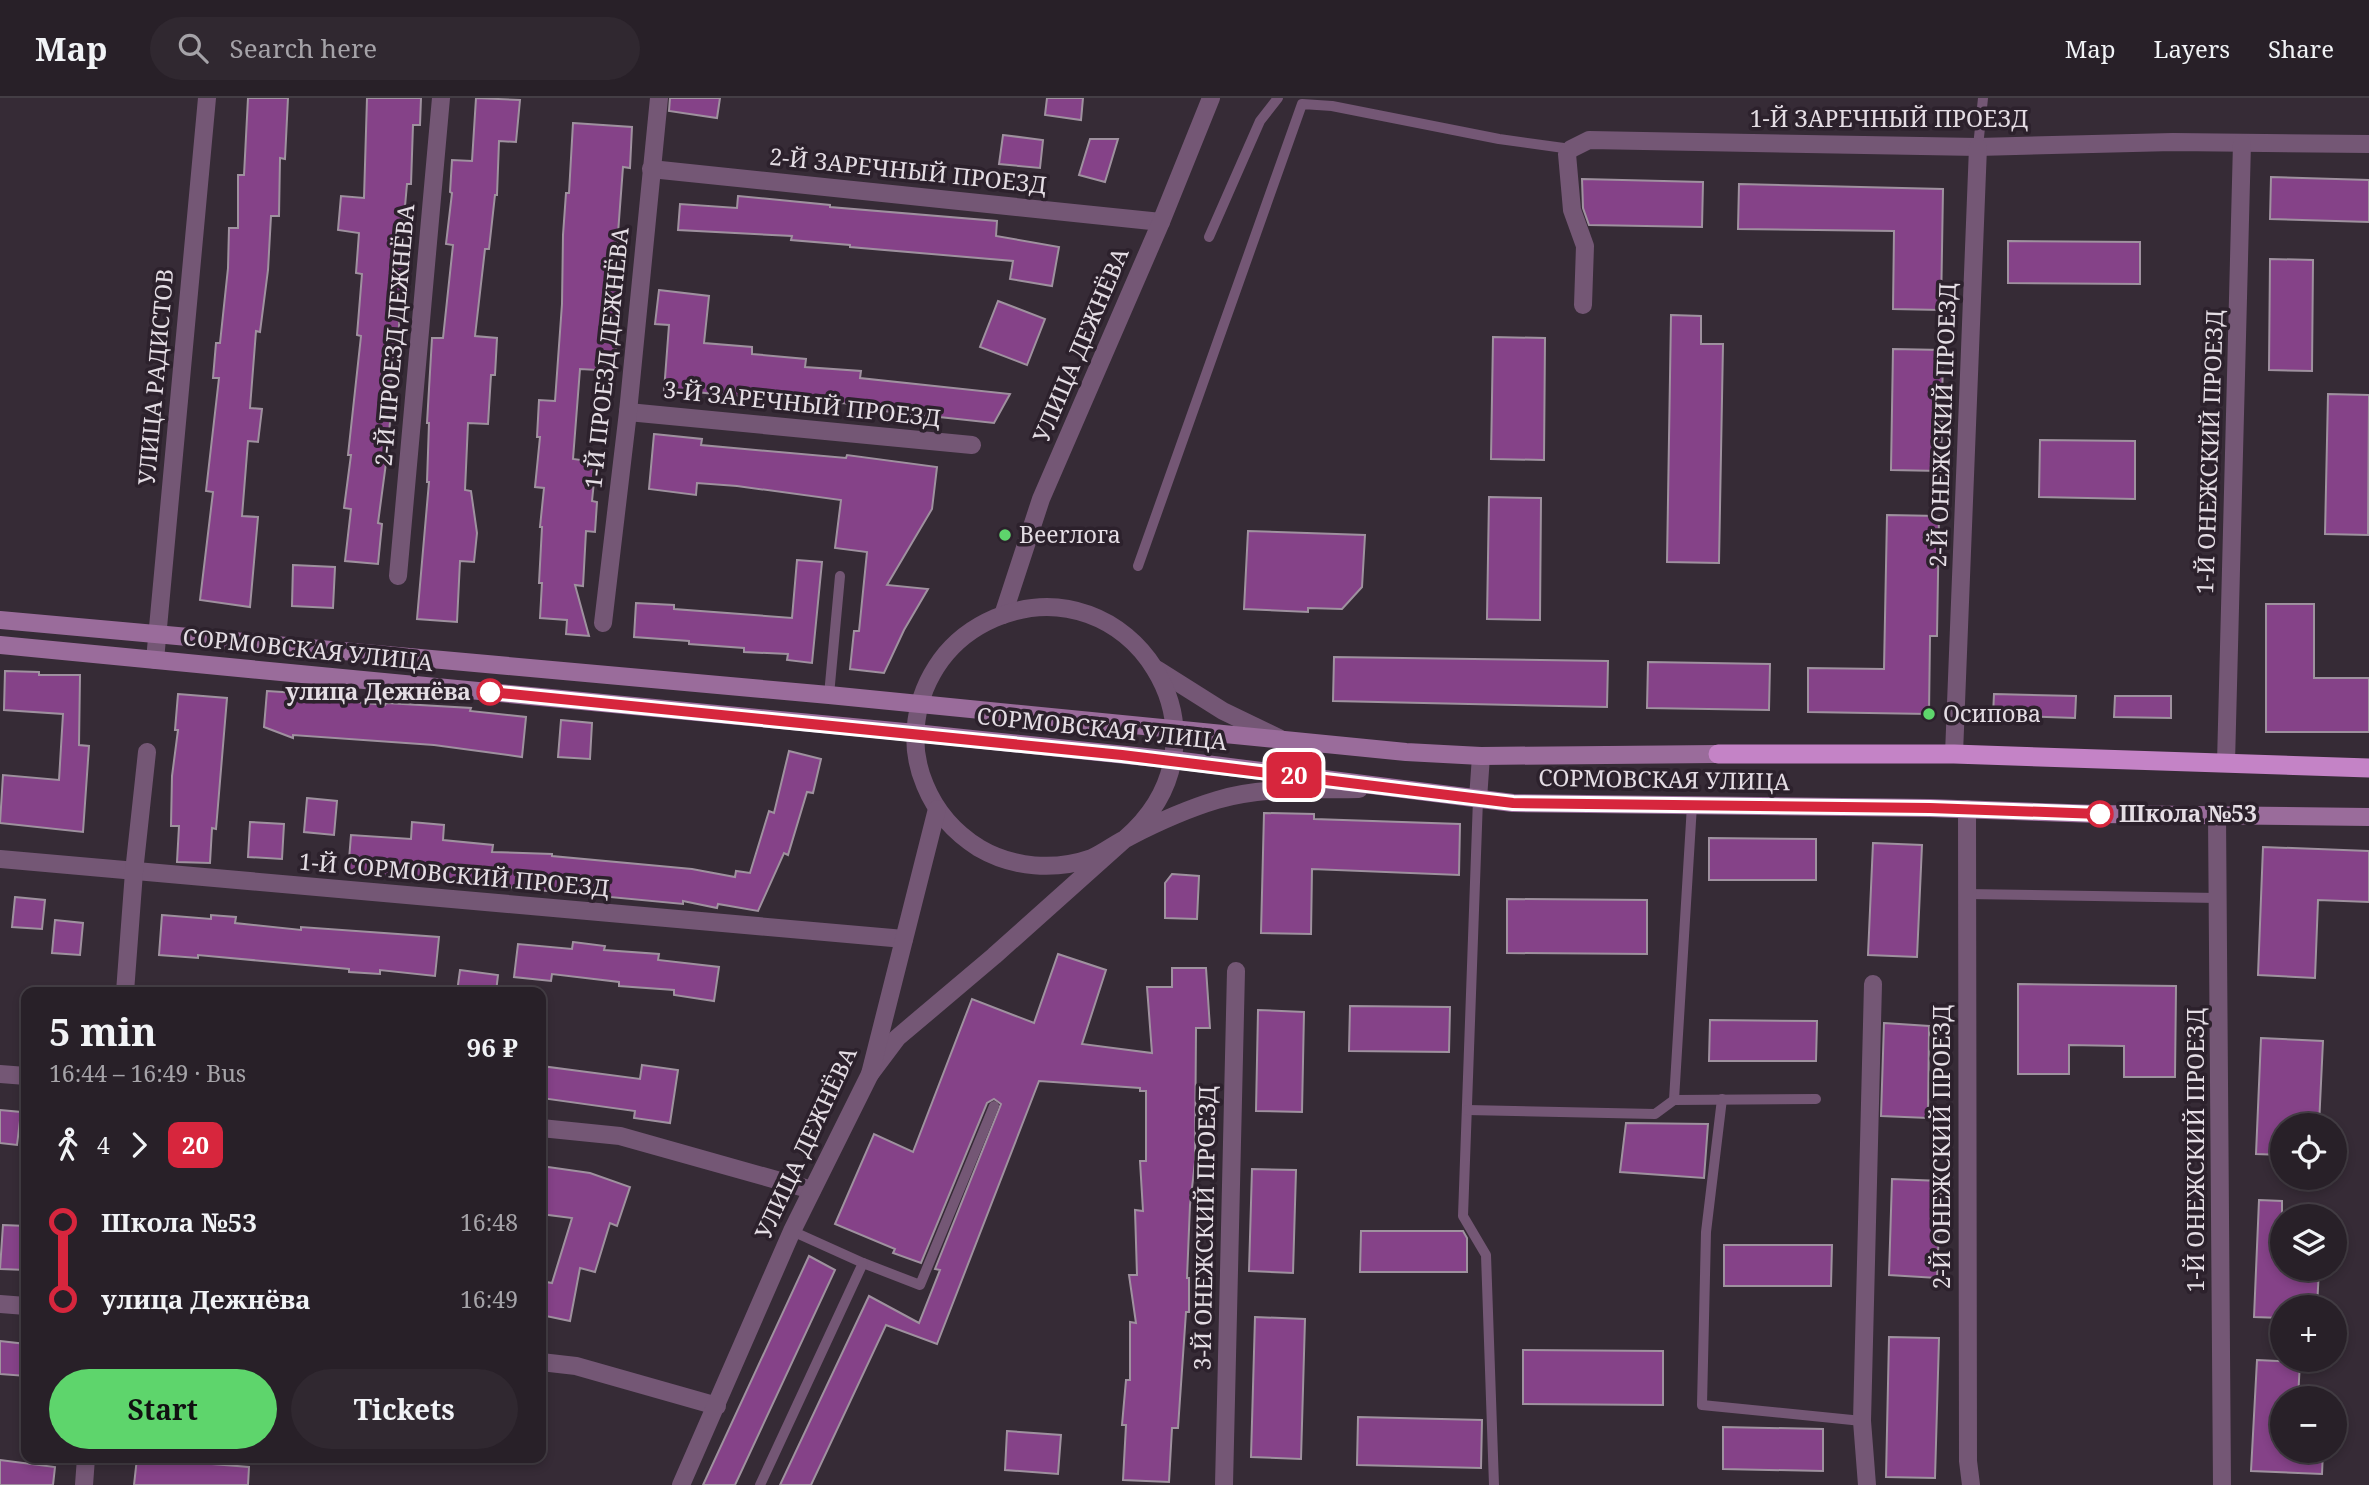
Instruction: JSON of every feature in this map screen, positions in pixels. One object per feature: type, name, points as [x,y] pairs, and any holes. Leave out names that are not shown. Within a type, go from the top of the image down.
[{"type":"highway","name":"СОРМОВСКАЯ УЛИЦА","points":[[1718,754],[1954,754],[2369,768]]},
{"type":"main road","name":"СОРМОВСКАЯ УЛИЦА","points":[[0,620],[829,695],[1406,752],[1481,756],[1718,754]]},
{"type":"main road","name":"СОРМОВСКАЯ УЛИЦА","points":[[0,645],[1174,760],[1513,803],[2369,817]]},
{"type":"street","name":"УЛИЦА РАДИСТОВ","points":[[155,660],[207,98]]},
{"type":"street","name":"2-Й ПРОЕЗД ДЕЖНЁВА","points":[[398,576],[441,98]]},
{"type":"street","name":"1-Й ПРОЕЗД ДЕЖНЁВА","points":[[603,623],[628,412],[659,98]]},
{"type":"street","name":"УЛИЦА ДЕЖНЁВА","points":[[1003,615],[1041,499],[1161,222],[1211,98]]},
{"type":"street","name":"1-Й ЗАРЕЧНЫЙ ПРОЕЗД","points":[[1571,149],[1588,140],[1978,147],[2173,142],[2369,144]]},
{"type":"street","name":"1-Й ОНЕЖСКИЙ ПРОЕЗД","points":[[2226,763],[2242,143]]},
{"type":"street","name":"2-Й ОНЕЖСКИЙ ПРОЕЗД","points":[[1954,754],[1978,147]]},
{"type":"street","points":[[1571,149],[1567,154],[1572,210],[1585,246],[1583,305]]},
{"type":"street","name":"2-Й ЗАРЕЧНЫЙ ПРОЕЗД","points":[[651,169],[1161,222]]},
{"type":"street","name":"3-Й ЗАРЕЧНЫЙ ПРОЕЗД","points":[[628,412],[972,445]]},
{"type":"street","points":[[870,1074],[897,1038],[994,956],[1126,838],[1148,816],[1157,803],[1174,760],[1175,730],[1167,692],[1155,668],[1128,638],[1106,623],[1082,613],[1042,608],[1003,615],[977,627],[955,644],[929,678],[919,705],[915,733],[916,754],[922,777],[937,808],[953,828],[973,844],[995,856],[1044,866],[1069,864],[1093,857],[1126,838],[1215,800],[1253,791],[1397,788]]},
{"type":"street","points":[[1155,668],[1223,711],[1285,741]]},
{"type":"street","points":[[125,987],[147,752]]},
{"type":"street","points":[[1479,799],[1481,756]]},
{"type":"street","name":"УЛИЦА ДЕЖНЁВА","points":[[681,1485],[792,1231],[870,1074],[937,808]]},
{"type":"street","name":"2-Й ОНЕЖСКИЙ ПРОЕЗД","points":[[1968,809],[1968,1461],[1971,1485]]},
{"type":"street","name":"1-Й ОНЕЖСКИЙ ПРОЕЗД","points":[[2217,814],[2222,1485]]},
{"type":"street","name":"1-Й СОРМОВСКИЙ ПРОЕЗД","points":[[0,859],[904,939]]},
{"type":"street","name":"3-Й ОНЕЖСКИЙ ПРОЕЗД","points":[[1223,1485],[1236,971]]},
{"type":"street","points":[[1867,1485],[1862,1421],[1873,984]]},
{"type":"street","points":[[0,1074],[21,1076]]},
{"type":"street","points":[[546,1129],[620,1136],[812,1190]]},
{"type":"street","points":[[0,1304],[21,1306]]},
{"type":"street","points":[[546,1363],[576,1366],[716,1406]]},
{"type":"street","points":[[84,1485],[86,1463]]},
{"type":"lane","points":[[1209,237],[1260,121],[1278,98]]},
{"type":"lane","points":[[1291,98],[1302,104],[1332,106],[1499,139],[1571,149]]},
{"type":"lane","name":"2-Й ОНЕЖСКИЙ ПРОЕЗД","points":[[1978,147],[1983,98]]},
{"type":"lane","points":[[1138,566],[1302,104]]},
{"type":"lane","points":[[829,695],[841,576]]},
{"type":"lane","points":[[1479,799],[1463,1216],[1486,1255],[1494,1485]]},
{"type":"lane","points":[[1674,1100],[1692,804]]},
{"type":"lane","points":[[1966,894],[2218,898]]},
{"type":"lane","points":[[1467,1110],[1655,1114],[1674,1100],[1816,1098]]},
{"type":"lane","points":[[1722,1099],[1706,1232],[1702,1405],[1862,1421]]},
{"type":"lane","points":[[792,1231],[920,1285],[994,1106]]},
{"type":"lane","points":[[760,1485],[863,1263]]},
{"type":"building","points":[[248,98],[288,98],[285,159],[280,158],[279,216],[271,216],[268,270],[260,332],[256,331],[250,408],[262,409],[258,442],[248,441],[242,516],[258,517],[250,607],[200,600],[213,492],[206,491],[219,378],[213,378],[216,343],[220,343],[228,268],[229,228],[238,228],[238,175],[244,175]]},
{"type":"building","points":[[367,98],[421,98],[420,125],[413,125],[411,184],[407,184],[398,338],[389,401],[392,402],[390,433],[378,523],[382,524],[378,564],[345,561],[351,509],[344,508],[361,336],[357,335],[362,274],[356,273],[359,233],[338,230],[341,196],[364,198]]},
{"type":"building","points":[[476,98],[520,100],[516,142],[499,141],[497,195],[489,249],[485,249],[475,336],[497,338],[495,375],[491,375],[488,424],[468,423],[465,490],[471,491],[477,533],[474,562],[460,561],[457,622],[417,619],[429,482],[427,423],[432,338],[443,338],[453,245],[446,244],[452,193],[452,160],[472,161]]},
{"type":"building","points":[[670,98],[720,98],[717,118],[669,111]]},
{"type":"building","points":[[1047,98],[1083,98],[1081,120],[1045,115]]},
{"type":"building","points":[[573,123],[632,127],[630,168],[623,167],[615,273],[620,273],[615,371],[580,369],[573,459],[596,462],[592,501],[597,502],[595,532],[586,531],[583,586],[575,585],[589,636],[566,634],[567,620],[540,618],[540,527],[544,488],[535,487],[540,437],[537,437],[539,400],[555,401],[562,304],[563,235],[566,193],[569,193]]},
{"type":"building","points":[[1003,135],[1043,140],[1040,168],[999,164]]},
{"type":"building","points":[[1090,139],[1118,139],[1105,182],[1079,175]]},
{"type":"building","points":[[2271,177],[2369,180],[2369,222],[2270,219]]},
{"type":"building","points":[[1582,179],[1703,182],[1702,227],[1589,225],[1583,208]]},
{"type":"building","points":[[1739,184],[1943,189],[1941,310],[1893,309],[1894,231],[1738,229]]},
{"type":"building","points":[[738,196],[830,207],[997,221],[996,236],[1059,247],[1052,286],[1010,279],[1013,261],[850,247],[791,240],[792,236],[678,230],[680,204],[737,208]]},
{"type":"building","points":[[2008,241],[2140,242],[2140,284],[2008,283]]},
{"type":"building","points":[[2270,259],[2313,260],[2312,371],[2269,370]]},
{"type":"building","points":[[659,290],[709,296],[704,343],[752,347],[752,354],[806,359],[805,367],[861,371],[860,378],[1010,394],[994,423],[875,410],[876,405],[801,403],[664,391],[669,325],[655,324]]},
{"type":"building","points":[[998,301],[1045,319],[1027,365],[980,347]]},
{"type":"building","points":[[1671,315],[1701,316],[1701,344],[1723,344],[1719,563],[1667,562]]},
{"type":"building","points":[[1493,337],[1545,338],[1544,460],[1491,459]]},
{"type":"building","points":[[1893,349],[1943,350],[1941,471],[1891,470]]},
{"type":"building","points":[[2328,394],[2369,395],[2368,535],[2325,534]]},
{"type":"building","points":[[654,434],[702,439],[701,445],[846,458],[847,455],[937,467],[932,509],[887,585],[928,589],[904,630],[884,673],[850,669],[854,631],[859,631],[867,552],[835,548],[841,500],[697,483],[696,495],[649,489]]},
{"type":"building","points":[[2040,440],[2135,441],[2135,499],[2039,497]]},
{"type":"building","points":[[1489,497],[1541,498],[1540,620],[1487,619]]},
{"type":"building","points":[[1887,515],[1939,516],[1937,636],[1930,636],[1929,714],[1808,712],[1808,668],[1884,669]]},
{"type":"building","points":[[1248,531],[1365,535],[1362,587],[1342,609],[1308,608],[1308,612],[1244,609]]},
{"type":"building","points":[[797,560],[822,562],[812,663],[787,660],[788,654],[744,652],[744,648],[634,637],[636,603],[674,605],[674,609],[792,618]]},
{"type":"building","points":[[293,565],[335,567],[333,608],[292,606]]},
{"type":"building","points":[[2266,604],[2314,604],[2314,678],[2369,678],[2369,732],[2266,732]]},
{"type":"building","points":[[1334,657],[1608,661],[1607,707],[1333,701]]},
{"type":"building","points":[[1648,662],[1770,664],[1769,710],[1647,708]]},
{"type":"building","points":[[5,671],[39,672],[39,675],[80,675],[79,745],[89,746],[83,832],[0,823],[3,775],[59,780],[63,714],[4,710]]},
{"type":"building","points":[[267,691],[385,705],[471,708],[470,711],[526,717],[522,757],[434,745],[293,735],[293,738],[264,727]]},
{"type":"building","points":[[178,694],[227,698],[216,829],[212,828],[210,863],[177,862],[179,826],[171,826]]},
{"type":"building","points":[[1994,694],[2076,696],[2075,718],[1993,715]]},
{"type":"building","points":[[2115,696],[2171,696],[2171,718],[2114,717]]},
{"type":"building","points":[[561,720],[592,723],[590,759],[558,757]]},
{"type":"building","points":[[789,751],[821,759],[813,793],[807,792],[788,855],[784,853],[758,911],[718,904],[717,908],[683,901],[683,904],[348,872],[351,835],[411,839],[412,822],[444,825],[443,840],[493,845],[492,852],[552,854],[692,869],[735,877],[736,871],[750,873],[769,811],[774,813]]},
{"type":"building","points":[[307,798],[337,801],[334,835],[304,832]]},
{"type":"building","points":[[1264,813],[1314,814],[1314,819],[1460,824],[1459,875],[1312,869],[1311,934],[1261,933]]},
{"type":"building","points":[[250,822],[284,824],[282,859],[248,857]]},
{"type":"building","points":[[1709,838],[1816,839],[1816,880],[1709,880]]},
{"type":"building","points":[[1873,843],[1922,845],[1917,957],[1868,955]]},
{"type":"building","points":[[2263,847],[2369,851],[2369,902],[2318,900],[2315,978],[2258,975]]},
{"type":"building","points":[[1172,874],[1199,876],[1197,919],[1165,918],[1165,883]]},
{"type":"building","points":[[15,897],[45,900],[42,929],[12,927]]},
{"type":"building","points":[[1507,899],[1647,900],[1647,954],[1507,953]]},
{"type":"building","points":[[162,915],[211,919],[211,915],[236,917],[235,923],[301,930],[301,927],[439,937],[435,976],[380,970],[380,974],[349,972],[349,969],[198,955],[198,958],[159,955]]},
{"type":"building","points":[[55,920],[83,923],[80,955],[52,953]]},
{"type":"building","points":[[573,942],[605,946],[604,950],[659,954],[658,960],[719,967],[714,1001],[674,995],[674,990],[619,986],[619,982],[552,974],[551,981],[514,977],[518,944],[572,949]]},
{"type":"building","points":[[1058,954],[1106,970],[1082,1044],[1152,1053],[1147,987],[1172,987],[1172,968],[1206,968],[1210,1028],[1196,1028],[1195,1162],[1187,1278],[1189,1312],[1186,1312],[1178,1428],[1172,1428],[1169,1482],[1123,1480],[1126,1425],[1122,1425],[1126,1380],[1130,1380],[1130,1322],[1136,1323],[1129,1275],[1137,1275],[1135,1210],[1143,1211],[1140,1161],[1146,1161],[1146,1091],[1140,1091],[1140,1088],[1039,1081],[937,1344],[886,1325],[811,1485],[780,1485],[869,1296],[919,1323],[940,1270],[935,1269],[1001,1104],[994,1099],[987,1103],[921,1263],[893,1253],[895,1249],[835,1224],[874,1134],[913,1152],[972,999],[1034,1023]]},
{"type":"building","points":[[460,970],[498,975],[497,987],[458,987]]},
{"type":"building","points":[[2018,984],[2176,986],[2175,1077],[2124,1077],[2124,1046],[2069,1045],[2069,1074],[2018,1074]]},
{"type":"building","points":[[1350,1006],[1450,1007],[1449,1052],[1349,1051]]},
{"type":"building","points":[[1258,1010],[1304,1012],[1302,1112],[1256,1111]]},
{"type":"building","points":[[1710,1020],[1817,1021],[1816,1061],[1709,1061]]},
{"type":"building","points":[[1884,1023],[1929,1026],[1928,1118],[1881,1116]]},
{"type":"building","points":[[2261,1038],[2323,1041],[2320,1113],[2270,1113],[2270,1155],[2256,1154]]},
{"type":"building","points":[[642,1065],[678,1070],[670,1123],[634,1118],[635,1111],[546,1099],[546,1067],[640,1079]]},
{"type":"building","points":[[0,1110],[21,1112],[17,1145],[0,1143]]},
{"type":"building","points":[[1626,1123],[1708,1124],[1704,1178],[1620,1172]]},
{"type":"building","points":[[546,1167],[590,1173],[630,1187],[617,1226],[610,1223],[595,1272],[580,1268],[570,1321],[546,1316],[546,1282],[552,1283],[572,1218],[546,1215]]},
{"type":"building","points":[[1252,1169],[1296,1170],[1293,1273],[1249,1271]]},
{"type":"building","points":[[1892,1179],[1941,1181],[1937,1278],[1889,1275]]},
{"type":"building","points":[[2259,1200],[2282,1201],[2282,1204],[2270,1204],[2270,1281],[2318,1281],[2318,1295],[2270,1295],[2270,1318],[2254,1317]]},
{"type":"building","points":[[3,1225],[21,1226],[21,1270],[0,1269]]},
{"type":"building","points":[[1361,1231],[1463,1231],[1467,1238],[1467,1272],[1360,1272]]},
{"type":"building","points":[[1724,1245],[1832,1245],[1831,1286],[1724,1286]]},
{"type":"building","points":[[809,1256],[835,1270],[735,1485],[703,1485]]},
{"type":"building","points":[[1255,1317],[1305,1319],[1301,1459],[1251,1457]]},
{"type":"building","points":[[1889,1337],[1939,1338],[1935,1478],[1886,1477]]},
{"type":"building","points":[[0,1341],[21,1343],[21,1376],[0,1374]]},
{"type":"building","points":[[1523,1350],[1663,1351],[1663,1405],[1523,1404]]},
{"type":"building","points":[[2257,1360],[2270,1361],[2270,1372],[2299,1372],[2299,1386],[2270,1386],[2270,1463],[2322,1463],[2322,1474],[2251,1471]]},
{"type":"building","points":[[1358,1417],[1482,1420],[1481,1468],[1357,1465]]},
{"type":"building","points":[[1723,1427],[1823,1429],[1823,1471],[1723,1469]]},
{"type":"building","points":[[1007,1431],[1061,1435],[1058,1474],[1005,1470]]},
{"type":"building","points":[[0,1460],[55,1467],[53,1485],[0,1485]]},
{"type":"building","points":[[136,1463],[199,1463],[249,1467],[248,1485],[134,1485]]},
{"type":"bus line","name":"20","points":[[490,692],[1198,763],[1513,803],[1930,808],[2100,814]]},
{"type":"place","name":"Beerлога","points":[[1005,535]]},
{"type":"place","name":"улица Дежнёва","points":[[490,692]]},
{"type":"place","name":"Осипова","points":[[1929,714]]},
{"type":"place","name":"Школа №53","points":[[2100,814]]}]
